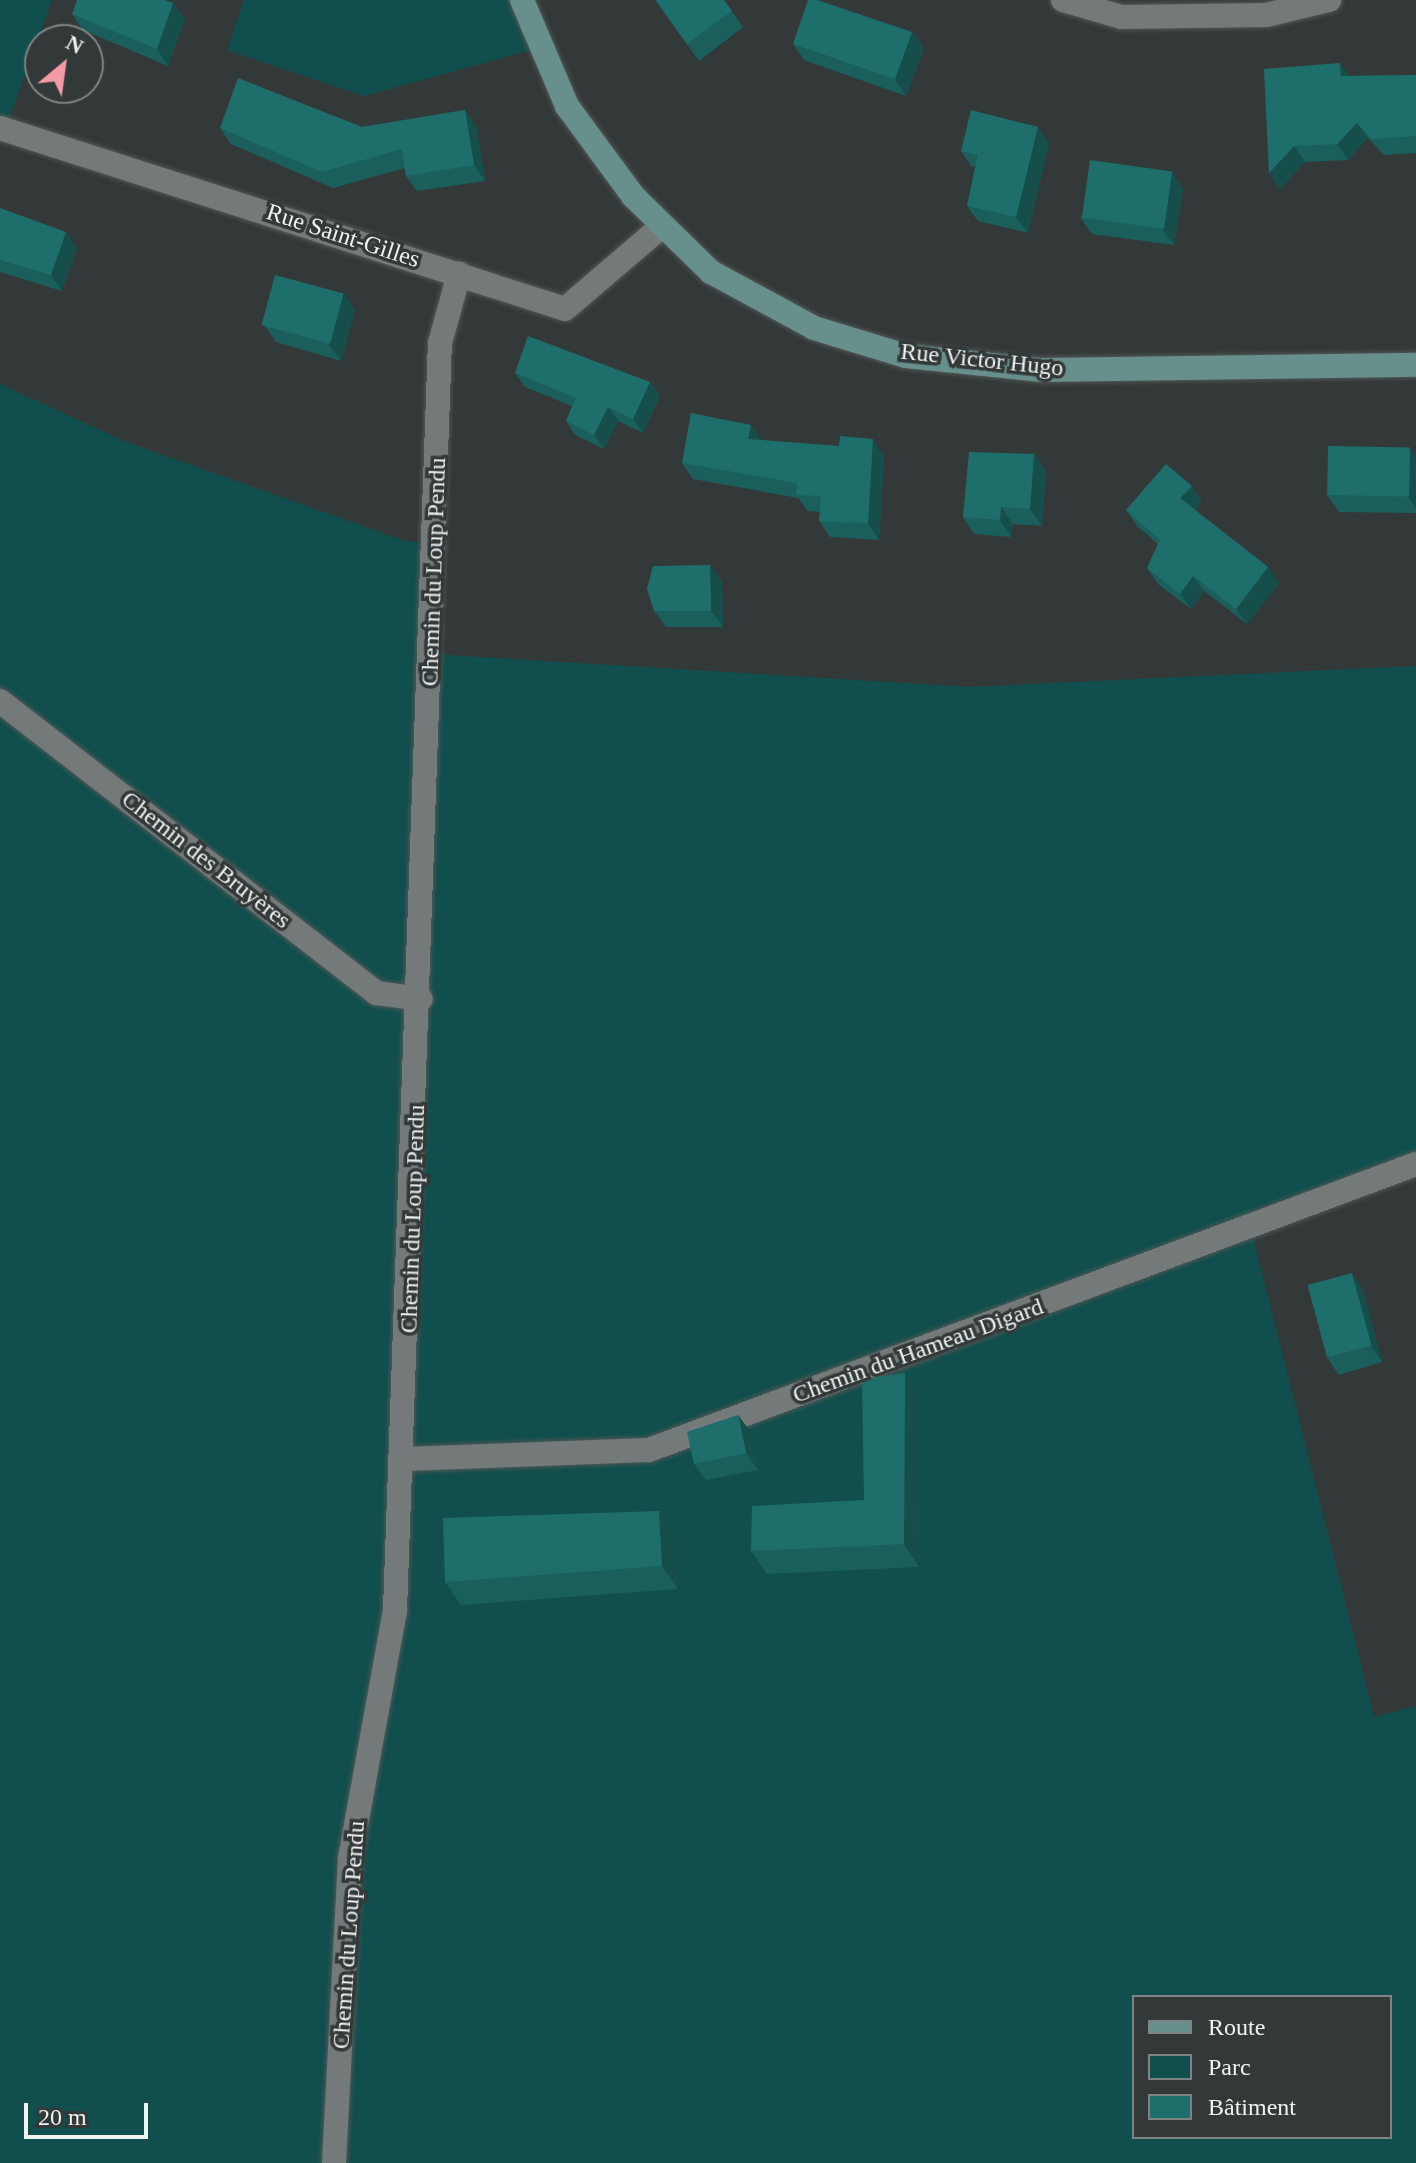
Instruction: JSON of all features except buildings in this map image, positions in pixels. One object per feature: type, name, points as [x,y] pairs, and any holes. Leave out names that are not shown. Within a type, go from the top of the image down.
[{"type":"main road","name":"Rue Victor Hugo","points":[[522,0],[567,106],[661,227],[756,301],[814,328],[906,356],[1042,370],[1416,365]]},
{"type":"street","points":[[1063,0],[1121,17],[1266,15],[1329,0]]},
{"type":"street","name":"Rue Saint-Gilles","points":[[0,128],[565,309],[661,227]]},
{"type":"street","name":"Chemin du Loup Pendu","points":[[334,2163],[350,1858],[395,1610],[404,1459],[421,999],[440,343],[459,274]]},
{"type":"street","name":"Chemin des Bruyères","points":[[0,701],[377,993],[421,999]]},
{"type":"street","name":"Chemin du Hameau Digard","points":[[404,1459],[649,1450],[1416,1164]]},
{"type":"green space","points":[[0,0],[52,0],[43,24],[24,24],[24,77],[5,130],[0,128]]},
{"type":"green space","points":[[244,0],[522,0],[538,48],[364,96],[227,50]]},
{"type":"green space","points":[[0,384],[124,441],[405,541],[435,543],[432,654],[970,687],[1416,666],[1416,1164],[1250,1225],[1374,1717],[1416,1706],[1416,2163],[0,2163]]}]
